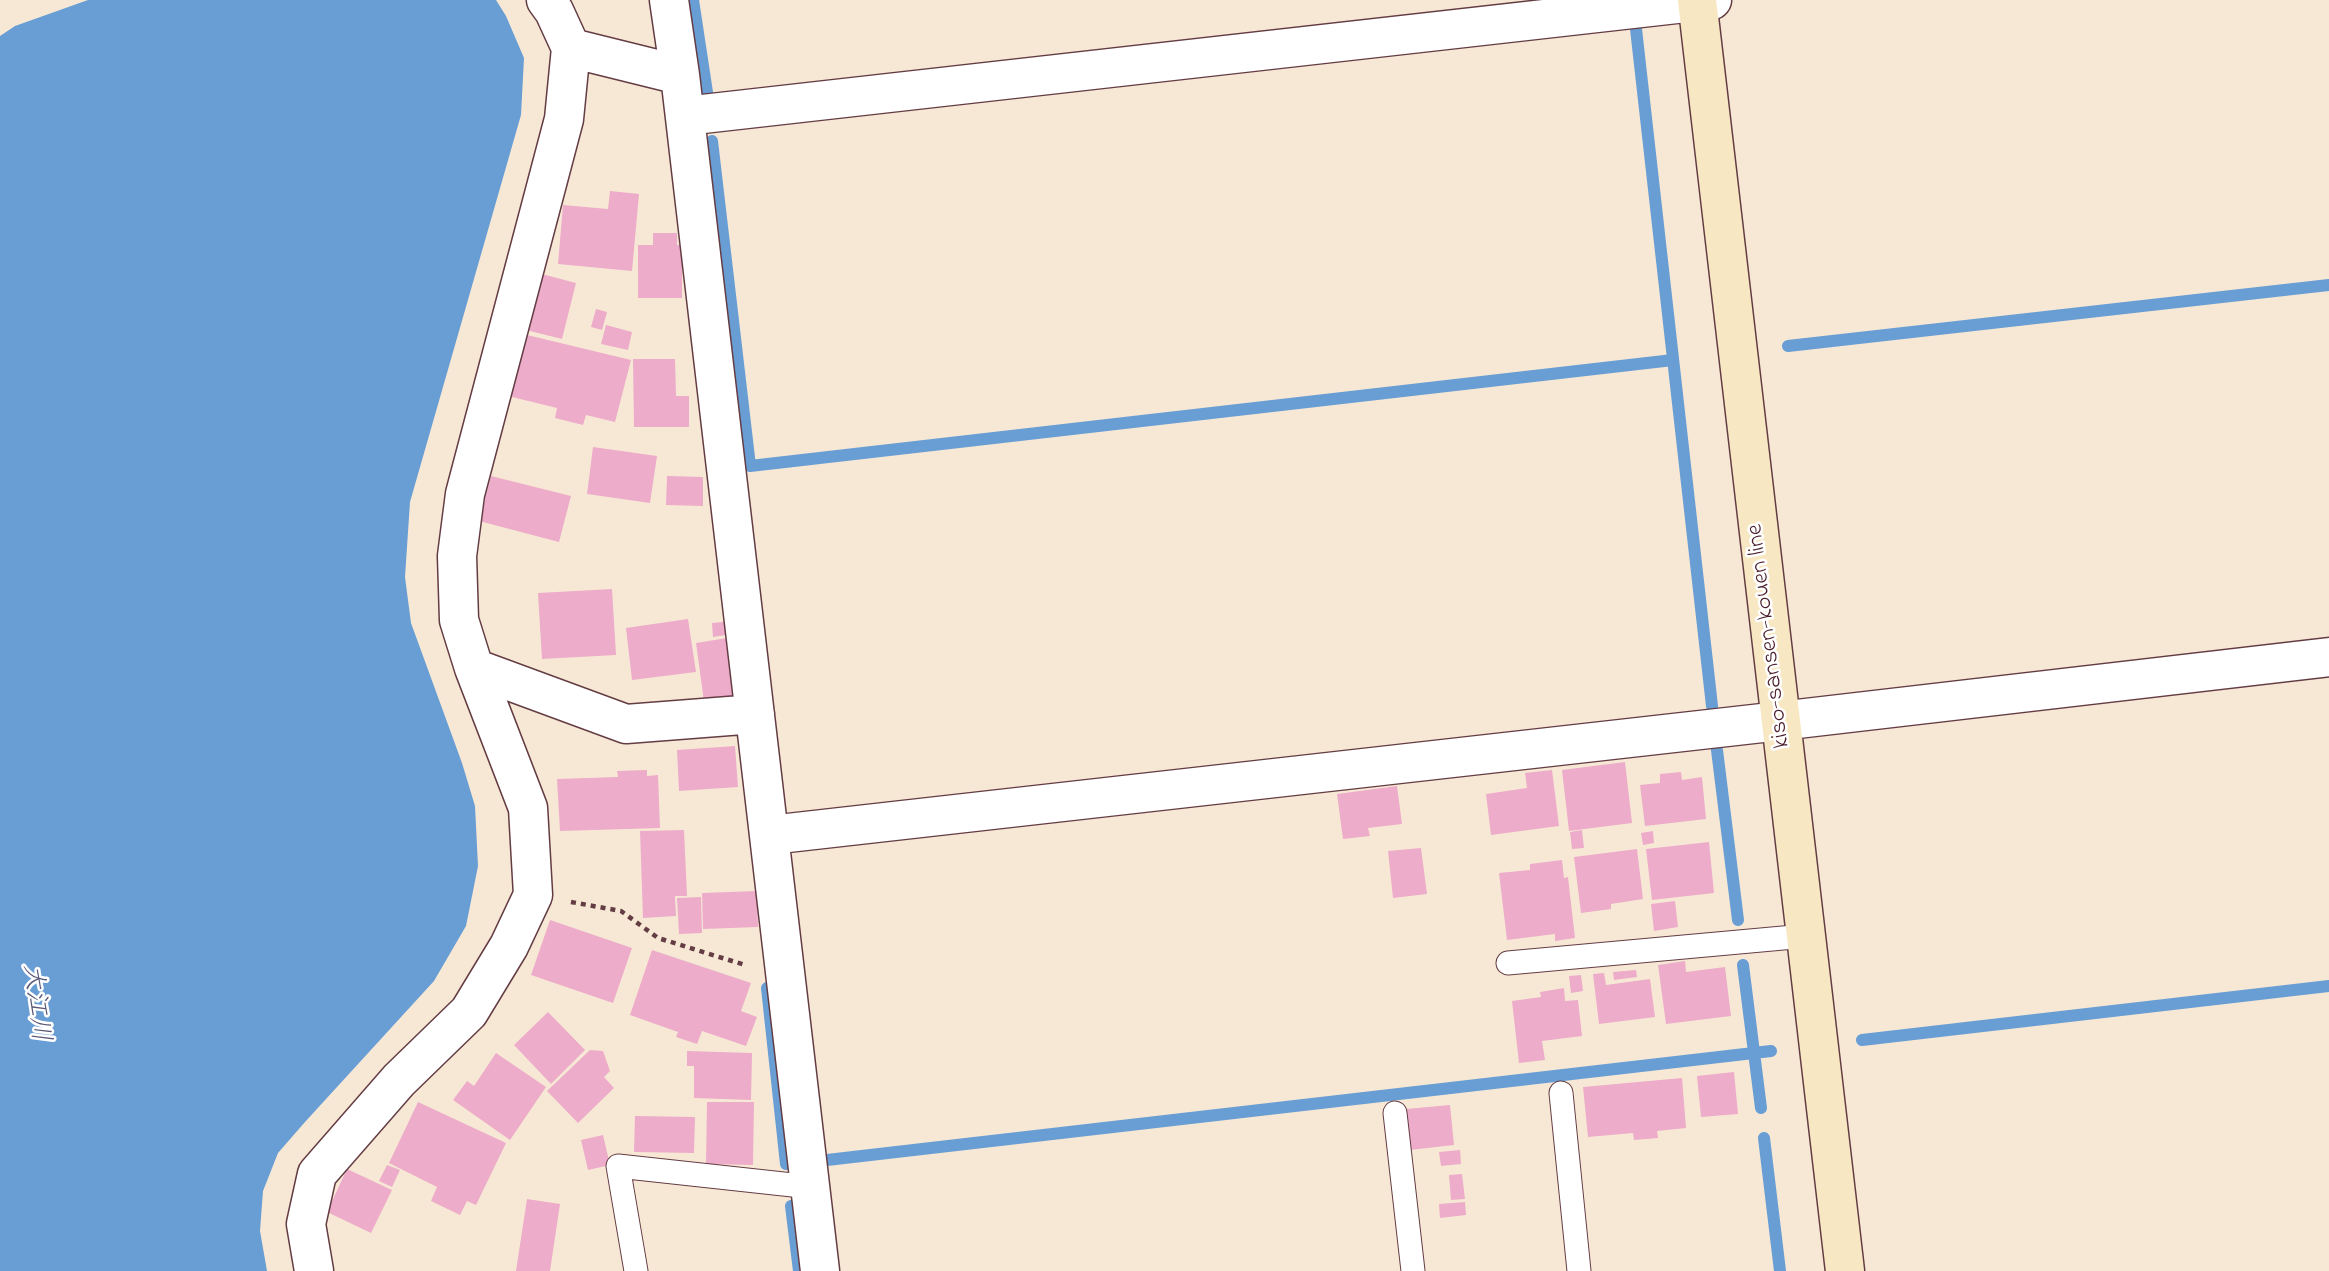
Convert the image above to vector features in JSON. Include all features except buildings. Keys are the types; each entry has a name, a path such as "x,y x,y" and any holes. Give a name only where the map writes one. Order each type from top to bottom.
{"main road":[{"name":"kiso-sansen-kouen line","path":"1702,1 1780,722 1844,1271"}],"street":[{"path":"314,1271 306,1224 317,1174 399,1080 469,1012 509,946 533,895 528,808 474,668 459,620 457,556 465,494 564,119 571,48 546,0"},
{"path":"669,0 681,75 820,1271"},
{"path":"685,116 1702,1"},
{"path":"571,48 681,75"},
{"path":"770,835 1780,722 2329,657"},
{"path":"474,668 626,724 755,714"}],"lane":[{"path":"1508,963 1805,936"},
{"path":"1561,1093 1579,1271"},
{"path":"1395,1113 1413,1271"},
{"path":"636,1271 618,1166 811,1186"}],"path":[{"path":"533,895 621,911 658,938 786,979"}],"water":[{"name":"大江川","path":"88,0 496,0 524,58 521,115 410,502 405,577 411,623 475,806 478,866 466,926 434,981 278,1153 263,1191 260,1231 267,1271 0,1271 0,36 15,26"}],"waterway":[{"path":"693,0 708,99"},
{"path":"1636,29 1712,706"},
{"path":"712,141 750,466 1673,360"},
{"path":"1788,346 2329,285"},
{"path":"1717,750 1738,920"},
{"path":"1743,965 1761,1108"},
{"path":"1862,1040 2329,986"},
{"path":"767,988 786,1164"},
{"path":"827,1160 1771,1051"},
{"path":"1764,1138 1780,1271"},
{"path":"791,1206 799,1271"}]}
